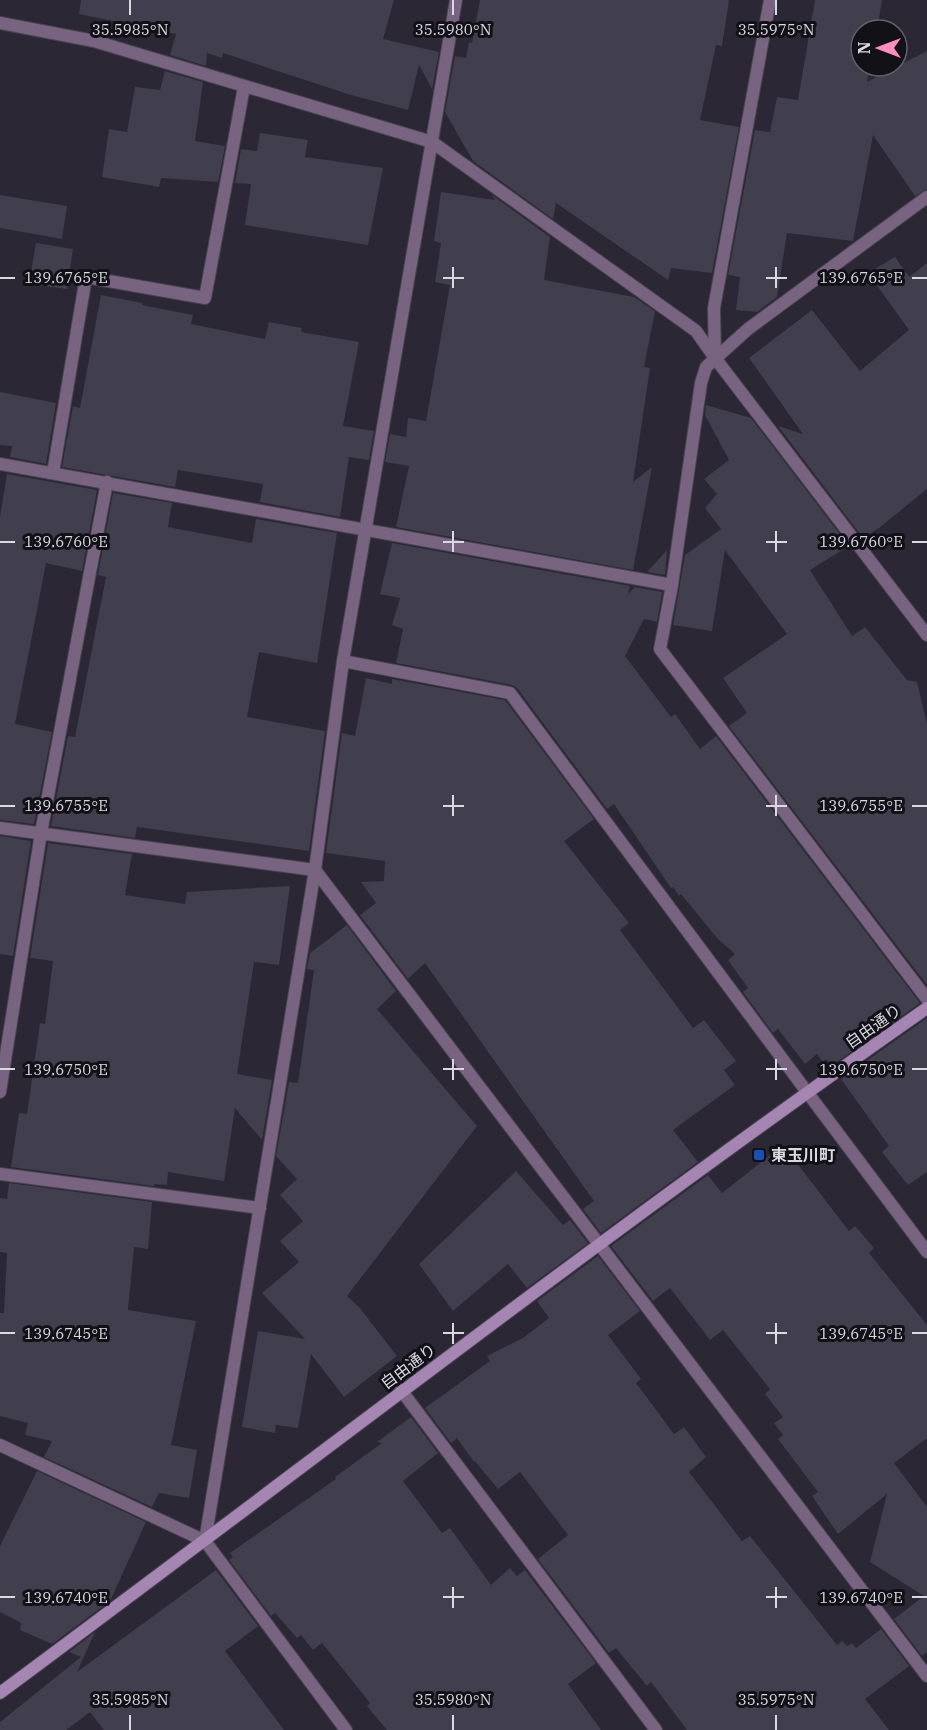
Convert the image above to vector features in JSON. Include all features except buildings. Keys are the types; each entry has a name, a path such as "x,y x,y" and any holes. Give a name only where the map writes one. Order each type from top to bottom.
{"street":[{"path":"206,1541 315,870 342,661 456,0"},
{"path":"715,358 714,308 770,0"},
{"path":"0,23 94,41 432,142 696,331 927,635"},
{"path":"53,473 86,277 206,298 244,87"},
{"path":"927,197 748,329 706,367 700,383 672,585 660,649 927,999"},
{"path":"0,464 672,585"},
{"path":"0,1092 41,833 107,482"},
{"path":"342,661 510,693 927,1252"},
{"path":"0,828 315,870 927,1677"},
{"name":"自由通り","path":"0,1693 206,1541 401,1390 807,1092 927,1008"},
{"path":"0,1174 260,1208"},
{"path":"401,1390 656,1730"},
{"path":"0,1445 206,1541 346,1730"}],"place":[{"name":"東玉川町","path":"759,1155"}]}
